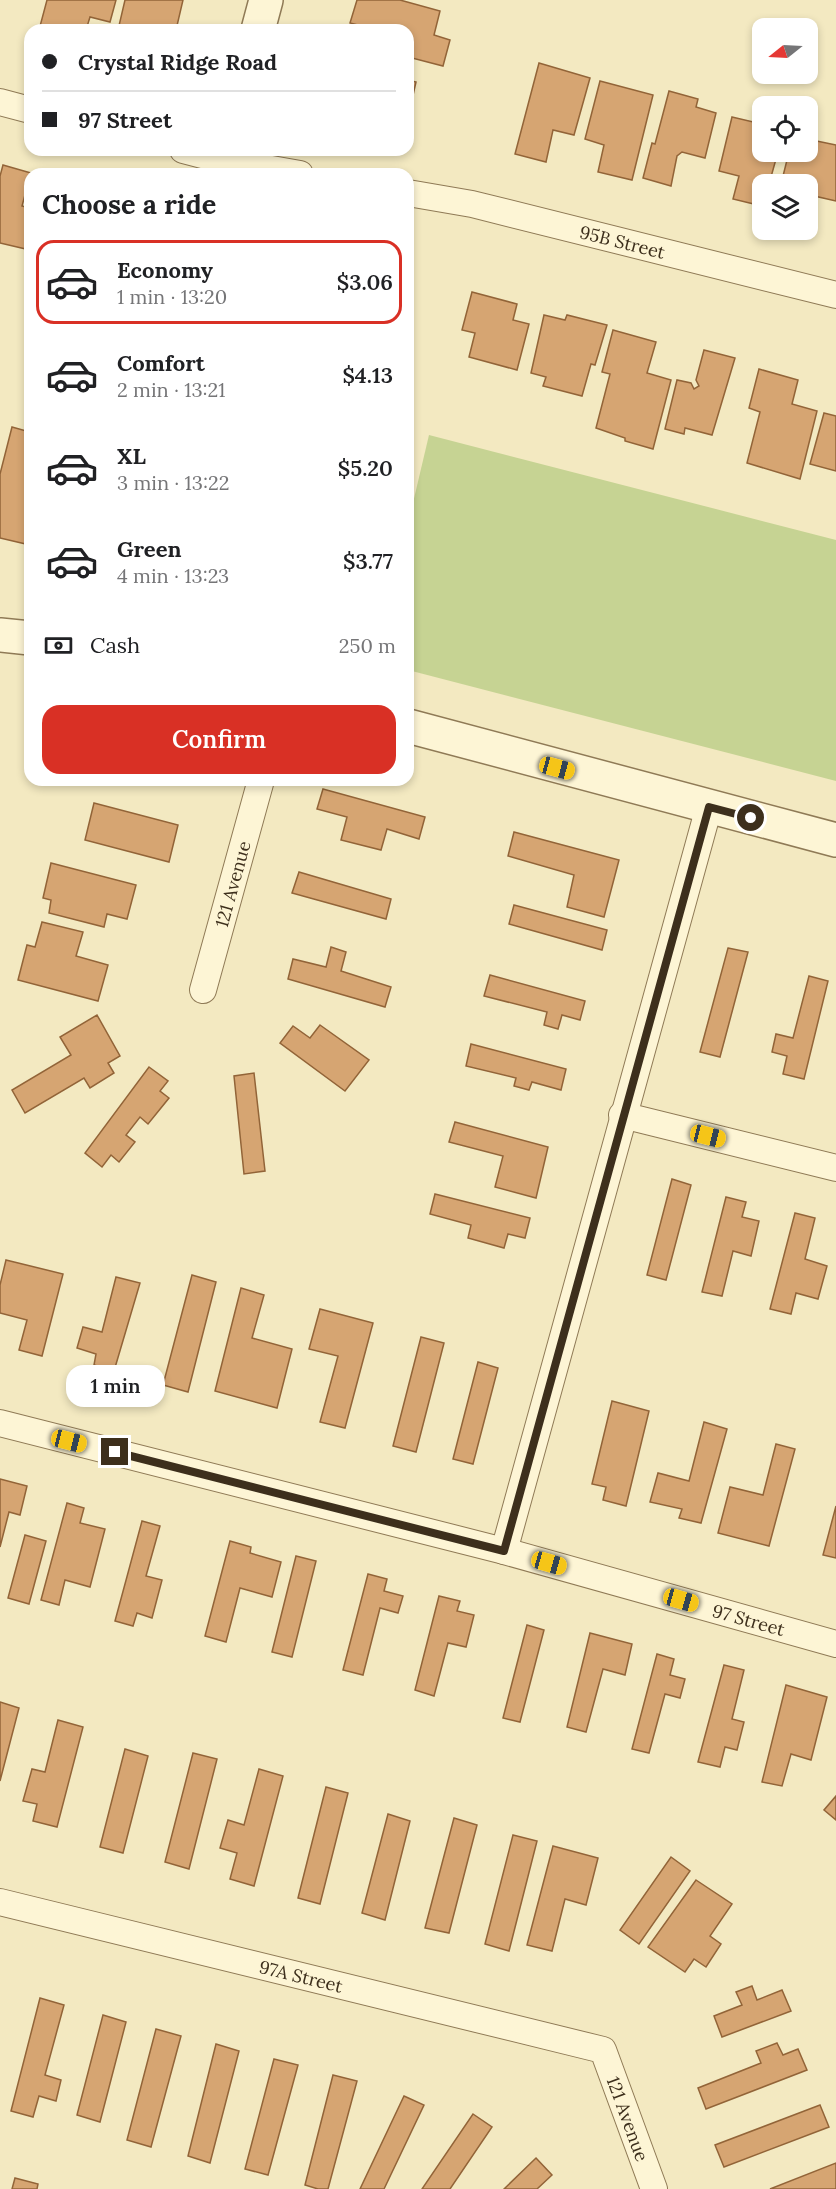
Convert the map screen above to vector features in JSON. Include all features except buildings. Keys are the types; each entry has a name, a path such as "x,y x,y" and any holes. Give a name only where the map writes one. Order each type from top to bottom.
{"street":[{"path":"260,24 266,0"},
{"path":"0,102 24,108"},
{"path":"204,156 262,168"},
{"name":"95B Street","path":"414,194 472,204 836,295"},
{"path":"0,634 24,637"},
{"path":"414,728 836,840"},
{"name":"121 Avenue","path":"203,990 259,786"},
{"path":"504,1551 622,1114 709,807"},
{"path":"622,1114 836,1168"},
{"name":"97 Street","path":"0,1423 504,1551 836,1644"},
{"name":"97A Street","path":"0,1902 603,2050"},
{"name":"121 Avenue","path":"603,2050 654,2189"}],"green space":[{"path":"429,435 836,540 836,781 414,672 414,499"}],"route":[{"path":"115,1452 504,1551 622,1114 709,807 751,818"}]}
